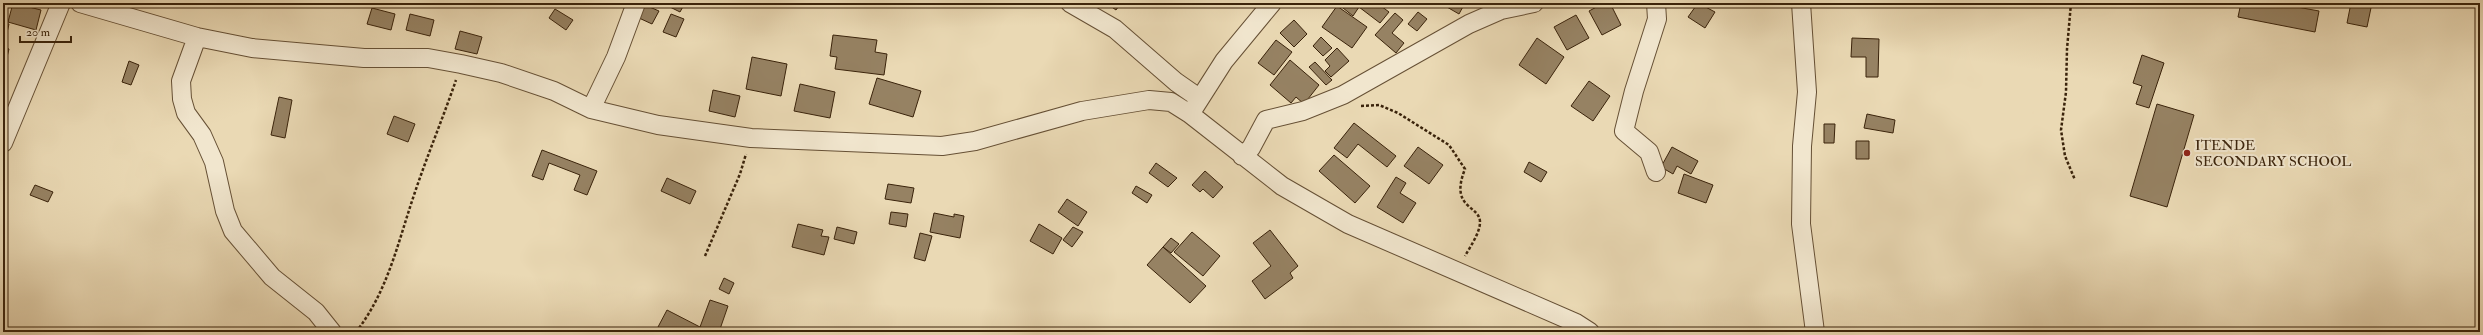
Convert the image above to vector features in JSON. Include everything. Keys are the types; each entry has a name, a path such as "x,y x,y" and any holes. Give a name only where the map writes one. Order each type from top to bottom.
{"street":[{"path":"3,143 61,3"},
{"path":"80,3 197,37 252,48 364,58 428,58 461,64 501,73 554,91 591,109 658,125 751,138 942,146 975,141 1082,111 1148,100 1171,102 1190,114 1282,186 1348,224 1576,323 1590,332"},
{"path":"591,109 616,57 636,3"},
{"path":"1070,3 1115,29 1176,82 1199,98"},
{"path":"1190,114 1224,61 1272,3"},
{"path":"1242,156 1251,148 1266,120 1303,111 1343,95 1469,24 1501,10 1534,3"},
{"path":"1656,3 1658,19 1634,91 1624,131 1649,152 1656,172"},
{"path":"1801,3 1807,92 1802,146 1801,224 1815,332"},
{"path":"197,37 181,81 182,99 186,113 202,136 214,162 225,211 233,231 272,277 316,312 332,332"}],"path":[{"path":"2071,3 2067,49 2066,92 2061,130 2065,156 2075,180"},
{"path":"356,332 368,318 386,280 418,182 461,64"},
{"path":"1343,95 1352,103 1359,106 1379,106 1398,113 1449,144 1456,154 1465,168 1461,178 1460,193 1464,204 1478,215 1480,223 1458,272"},
{"path":"705,256 740,174 751,138"}],"building":[{"path":"13,3 41,10 36,30 8,22"},
{"path":"662,3 685,3 680,12"},
{"path":"1106,3 1121,3 1116,10"},
{"path":"1347,3 1377,3 1389,12 1380,23 1359,7 1353,16 1343,8"},
{"path":"1440,3 1465,3 1459,14"},
{"path":"1604,3 1610,3 1621,25 1602,35 1589,11"},
{"path":"1698,3 1715,12 1705,28 1688,17"},
{"path":"2241,3 2275,3 2319,11 2315,32 2238,17"},
{"path":"2351,3 2372,3 2367,27 2347,23"},
{"path":"645,5 659,11 652,24 639,18"},
{"path":"1337,6 1367,27 1352,48 1322,27"},
{"path":"372,8 395,14 391,30 367,24"},
{"path":"555,9 573,20 566,30 549,18"},
{"path":"1418,12 1427,19 1417,31 1408,24"},
{"path":"1395,13 1403,20 1392,33 1404,43 1396,53 1375,35"},
{"path":"410,14 434,20 430,36 406,30"},
{"path":"671,14 684,19 676,37 663,32"},
{"path":"1576,15 1589,38 1567,50 1554,27"},
{"path":"1294,20 1307,34 1294,47 1280,33"},
{"path":"3,23 9,24 6,37 3,36"},
{"path":"460,31 482,37 477,54 455,49"},
{"path":"833,35 877,40 875,52 887,54 884,75 835,69 837,57 830,56"},
{"path":"1321,37 1332,48 1323,56 1313,46"},
{"path":"1537,38 1564,57 1546,84 1519,65"},
{"path":"1852,38 1879,39 1878,77 1866,77 1866,57 1851,57"},
{"path":"1276,40 1292,52 1274,75 1258,63"},
{"path":"3,47 9,49 5,65 3,65"},
{"path":"1337,48 1349,61 1331,77 1325,71 1330,66 1325,60"},
{"path":"2142,55 2164,63 2149,108 2136,104 2142,86 2133,83"},
{"path":"752,57 787,64 781,96 746,89"},
{"path":"1290,60 1319,85 1304,104 1296,97 1291,103 1270,85"},
{"path":"129,61 139,65 131,85 122,82"},
{"path":"1315,62 1332,80 1326,85 1309,67"},
{"path":"877,78 921,91 913,117 869,104"},
{"path":"1589,81 1610,96 1593,121 1571,106"},
{"path":"800,84 835,92 830,118 794,111"},
{"path":"713,90 740,96 735,117 709,111"},
{"path":"279,97 292,100 285,138 271,135"},
{"path":"2157,104 2194,115 2167,207 2130,196"},
{"path":"1867,114 1895,120 1893,133 1864,128"},
{"path":"394,116 415,124 408,142 387,134"},
{"path":"1354,123 1396,156 1387,167 1358,144 1347,158 1334,148"},
{"path":"1824,124 1835,124 1834,143 1824,143"},
{"path":"1856,141 1869,141 1869,159 1856,159"},
{"path":"1418,147 1443,165 1429,184 1404,166"},
{"path":"1672,147 1698,161 1691,174 1677,166 1673,174 1661,167"},
{"path":"542,150 597,171 587,195 574,190 580,175 549,163 543,180 532,176"},
{"path":"1334,155 1370,186 1355,203 1319,171"},
{"path":"1529,162 1547,172 1541,182 1524,172"},
{"path":"1156,163 1177,178 1168,187 1149,173"},
{"path":"1205,171 1223,187 1213,198 1203,189 1200,192 1192,185"},
{"path":"1684,174 1713,185 1706,203 1678,193"},
{"path":"1396,177 1406,183 1400,193 1416,203 1403,223 1377,207"},
{"path":"667,178 696,191 690,204 661,191"},
{"path":"888,184 914,188 911,203 885,199"},
{"path":"35,185 53,192 48,202 30,195"},
{"path":"1136,186 1152,195 1147,203 1132,193"},
{"path":"1067,199 1087,212 1078,226 1058,212"},
{"path":"891,212 908,214 906,227 889,224"},
{"path":"934,213 954,217 954,214 964,216 960,238 930,232"},
{"path":"798,224 823,230 821,236 829,237 824,255 792,247"},
{"path":"1039,224 1062,238 1053,254 1030,241"},
{"path":"837,227 857,232 854,244 834,239"},
{"path":"1073,227 1083,232 1072,247 1063,240"},
{"path":"1270,230 1298,266 1290,273 1293,278 1265,299 1252,281 1271,266 1253,243"},
{"path":"1192,232 1220,256 1203,276 1174,252"},
{"path":"920,233 932,236 925,261 914,258"},
{"path":"1171,238 1179,244 1171,253 1163,247"},
{"path":"1163,247 1206,286 1190,303 1147,265"},
{"path":"724,278 734,283 729,294 719,289"},
{"path":"710,300 728,306 719,332 700,327"},
{"path":"667,310 700,327 698,332 668,332 658,327"}],"place":[{"name":"ITENDE SECONDARY SCHOOL","path":"2187,153"}]}
